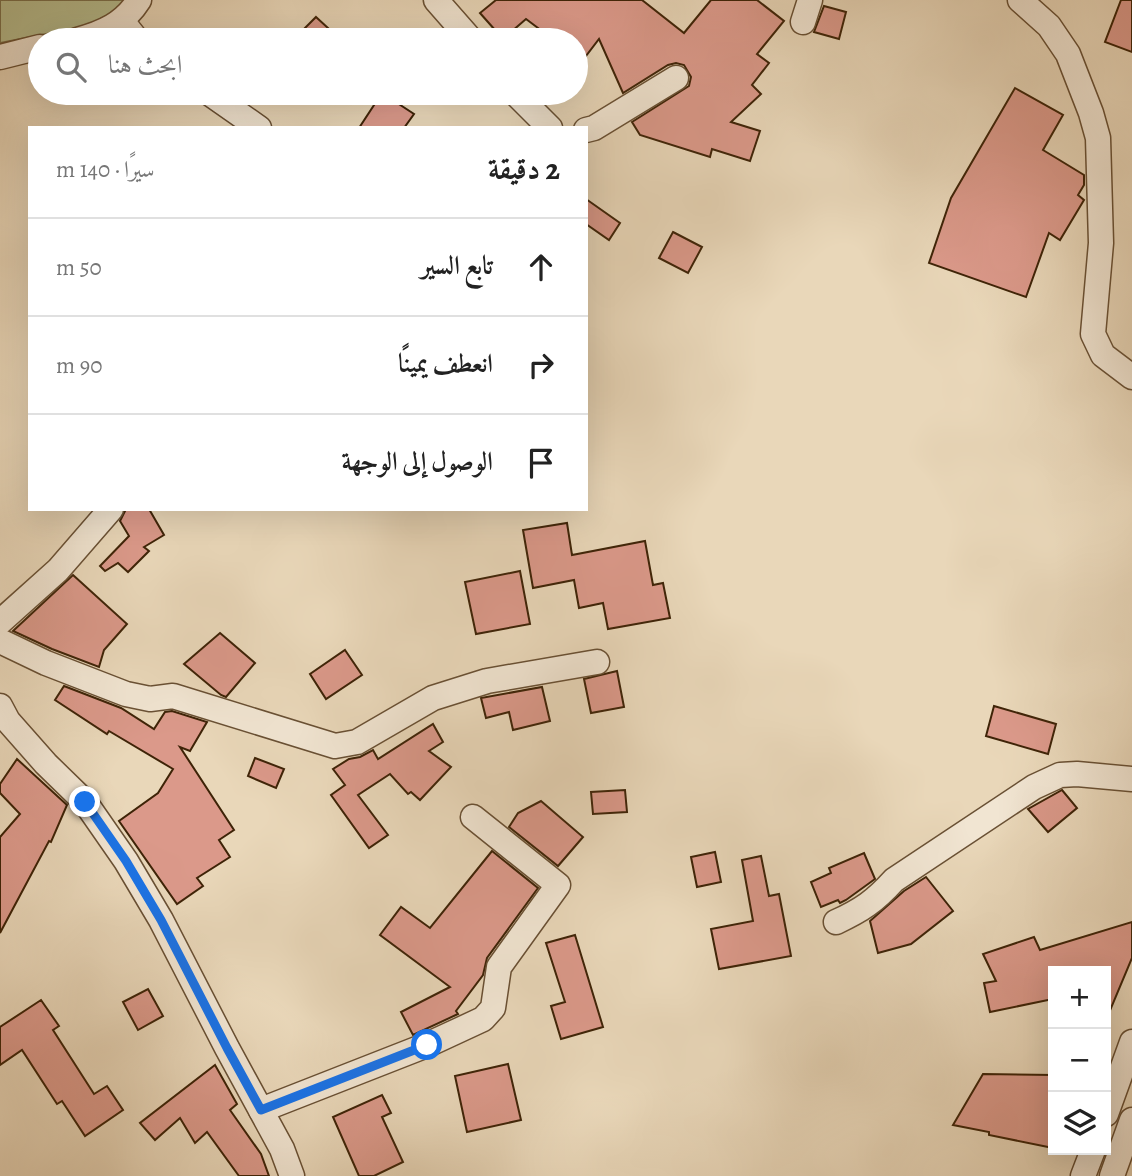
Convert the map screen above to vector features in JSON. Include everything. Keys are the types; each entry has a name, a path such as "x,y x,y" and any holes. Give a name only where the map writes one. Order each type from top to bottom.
{"street":[{"path":"111,28 130,14 138,0"},
{"path":"436,0 460,28"},
{"path":"1020,0 1049,26 1068,54 1091,113 1098,138 1101,243 1093,334 1103,355 1132,377"},
{"path":"121,21 127,28"},
{"path":"0,57 28,50"},
{"path":"588,129 676,78"},
{"path":"226,105 256,126"},
{"path":"527,105 548,126"},
{"path":"0,622 58,570 109,511"},
{"path":"0,641 125,694 150,699 173,696 335,746 357,741 433,698 486,681 597,662"},
{"path":"0,706 8,721 46,764 85,802 126,861 161,920 282,1149 292,1176"},
{"path":"836,922 864,909 894,880 1034,788 1060,775 1132,779"},
{"path":"261,1110 427,1045 482,1019 493,1008 499,967 558,885 473,817"},
{"path":"1111,1100 1132,1042"},
{"path":"1112,1176 1132,1120"},
{"path":"1083,1176 1091,1155"}],"green space":[{"path":"0,0 128,0 110,14 87,26 28,28 28,38 0,43"}],"building":[{"path":"496,0 642,0 684,33 711,0 757,0 784,21 757,54 769,63 752,85 761,94 731,122 760,131 750,161 712,149 710,157 640,135 632,122 689,86 691,77 684,65 668,65 623,93 599,39 588,53 588,28 538,28 526,19 516,28 493,28 480,13"},
{"path":"1121,0 1132,0 1132,52 1105,42"},
{"path":"824,6 846,12 839,39 814,32"},
{"path":"316,17 328,28 305,28"},
{"path":"1015,88 1063,115 1043,150 1084,175 1084,185 1078,195 1084,200 1060,240 1049,233 1026,297 929,263 951,198"},
{"path":"374,105 400,105 414,114 405,126 360,126"},
{"path":"588,200 620,223 609,240 588,225"},
{"path":"673,232 702,247 688,273 659,258"},
{"path":"125,511 150,511 164,535 144,547 149,551 128,572 118,563 105,571 100,566 129,536 120,521"},
{"path":"567,523 572,555 645,541 653,585 663,583 670,618 608,629 603,603 579,608 574,580 533,588 523,530"},
{"path":"520,571 530,624 476,634 465,582"},
{"path":"73,575 127,624 104,650 99,667 13,631"},
{"path":"220,633 255,663 226,697 184,664"},
{"path":"345,650 362,675 326,699 310,674"},
{"path":"617,671 624,707 591,713 584,679"},
{"path":"64,686 121,708 154,729 165,712 172,711 207,722 190,751 180,747 234,830 219,840 230,857 197,878 203,886 177,904 119,821 158,793 173,769 109,731 107,734 55,700"},
{"path":"542,687 550,721 513,730 509,712 486,718 481,698"},
{"path":"994,706 1056,724 1048,754 986,736"},
{"path":"433,724 443,742 429,751 451,767 420,800 411,792 408,794 390,774 358,795 388,835 369,848 331,795 345,785 333,769 349,759 373,750 378,759"},
{"path":"255,758 284,769 276,788 248,776"},
{"path":"17,759 67,805 51,842 49,841 0,933 0,837 20,814 0,793 0,784"},
{"path":"625,790 627,812 593,814 591,792"},
{"path":"1062,790 1077,808 1048,832 1028,809"},
{"path":"541,801 583,837 558,866 509,827 518,813"},
{"path":"492,851 538,888 487,958 483,975 456,1011 458,1014 413,1035 401,1012 450,987 380,935 401,907 430,928"},
{"path":"715,852 721,882 697,887 691,857"},
{"path":"864,853 875,879 846,900 840,903 838,900 821,907 811,882 831,873 829,868"},
{"path":"761,856 769,896 779,894 791,956 719,969 711,929 753,921 742,860"},
{"path":"926,877 953,911 911,944 878,953 870,921 904,891"},
{"path":"1132,922 1132,958 1111,1008 1111,966 1048,966 1048,1000 990,1012 984,983 996,981 983,954 1034,937 1040,950"},
{"path":"575,935 603,1027 561,1039 551,1006 565,1002 546,943"},
{"path":"148,989 163,1016 138,1030 123,1002"},
{"path":"41,1000 59,1026 53,1030 94,1094 107,1086 123,1110 85,1136 62,1101 57,1104 22,1050 0,1065 0,1027"},
{"path":"508,1064 521,1120 467,1132 455,1076"},
{"path":"215,1065 237,1104 230,1110 261,1154 269,1176 239,1176 207,1132 195,1143 180,1118 155,1140 140,1123"},
{"path":"983,1074 1048,1075 1048,1147 953,1125"},
{"path":"382,1095 391,1113 382,1117 403,1162 374,1176 359,1176 333,1117"}],"route":[{"path":"85,802 126,861 161,920 261,1110 427,1045"}]}
